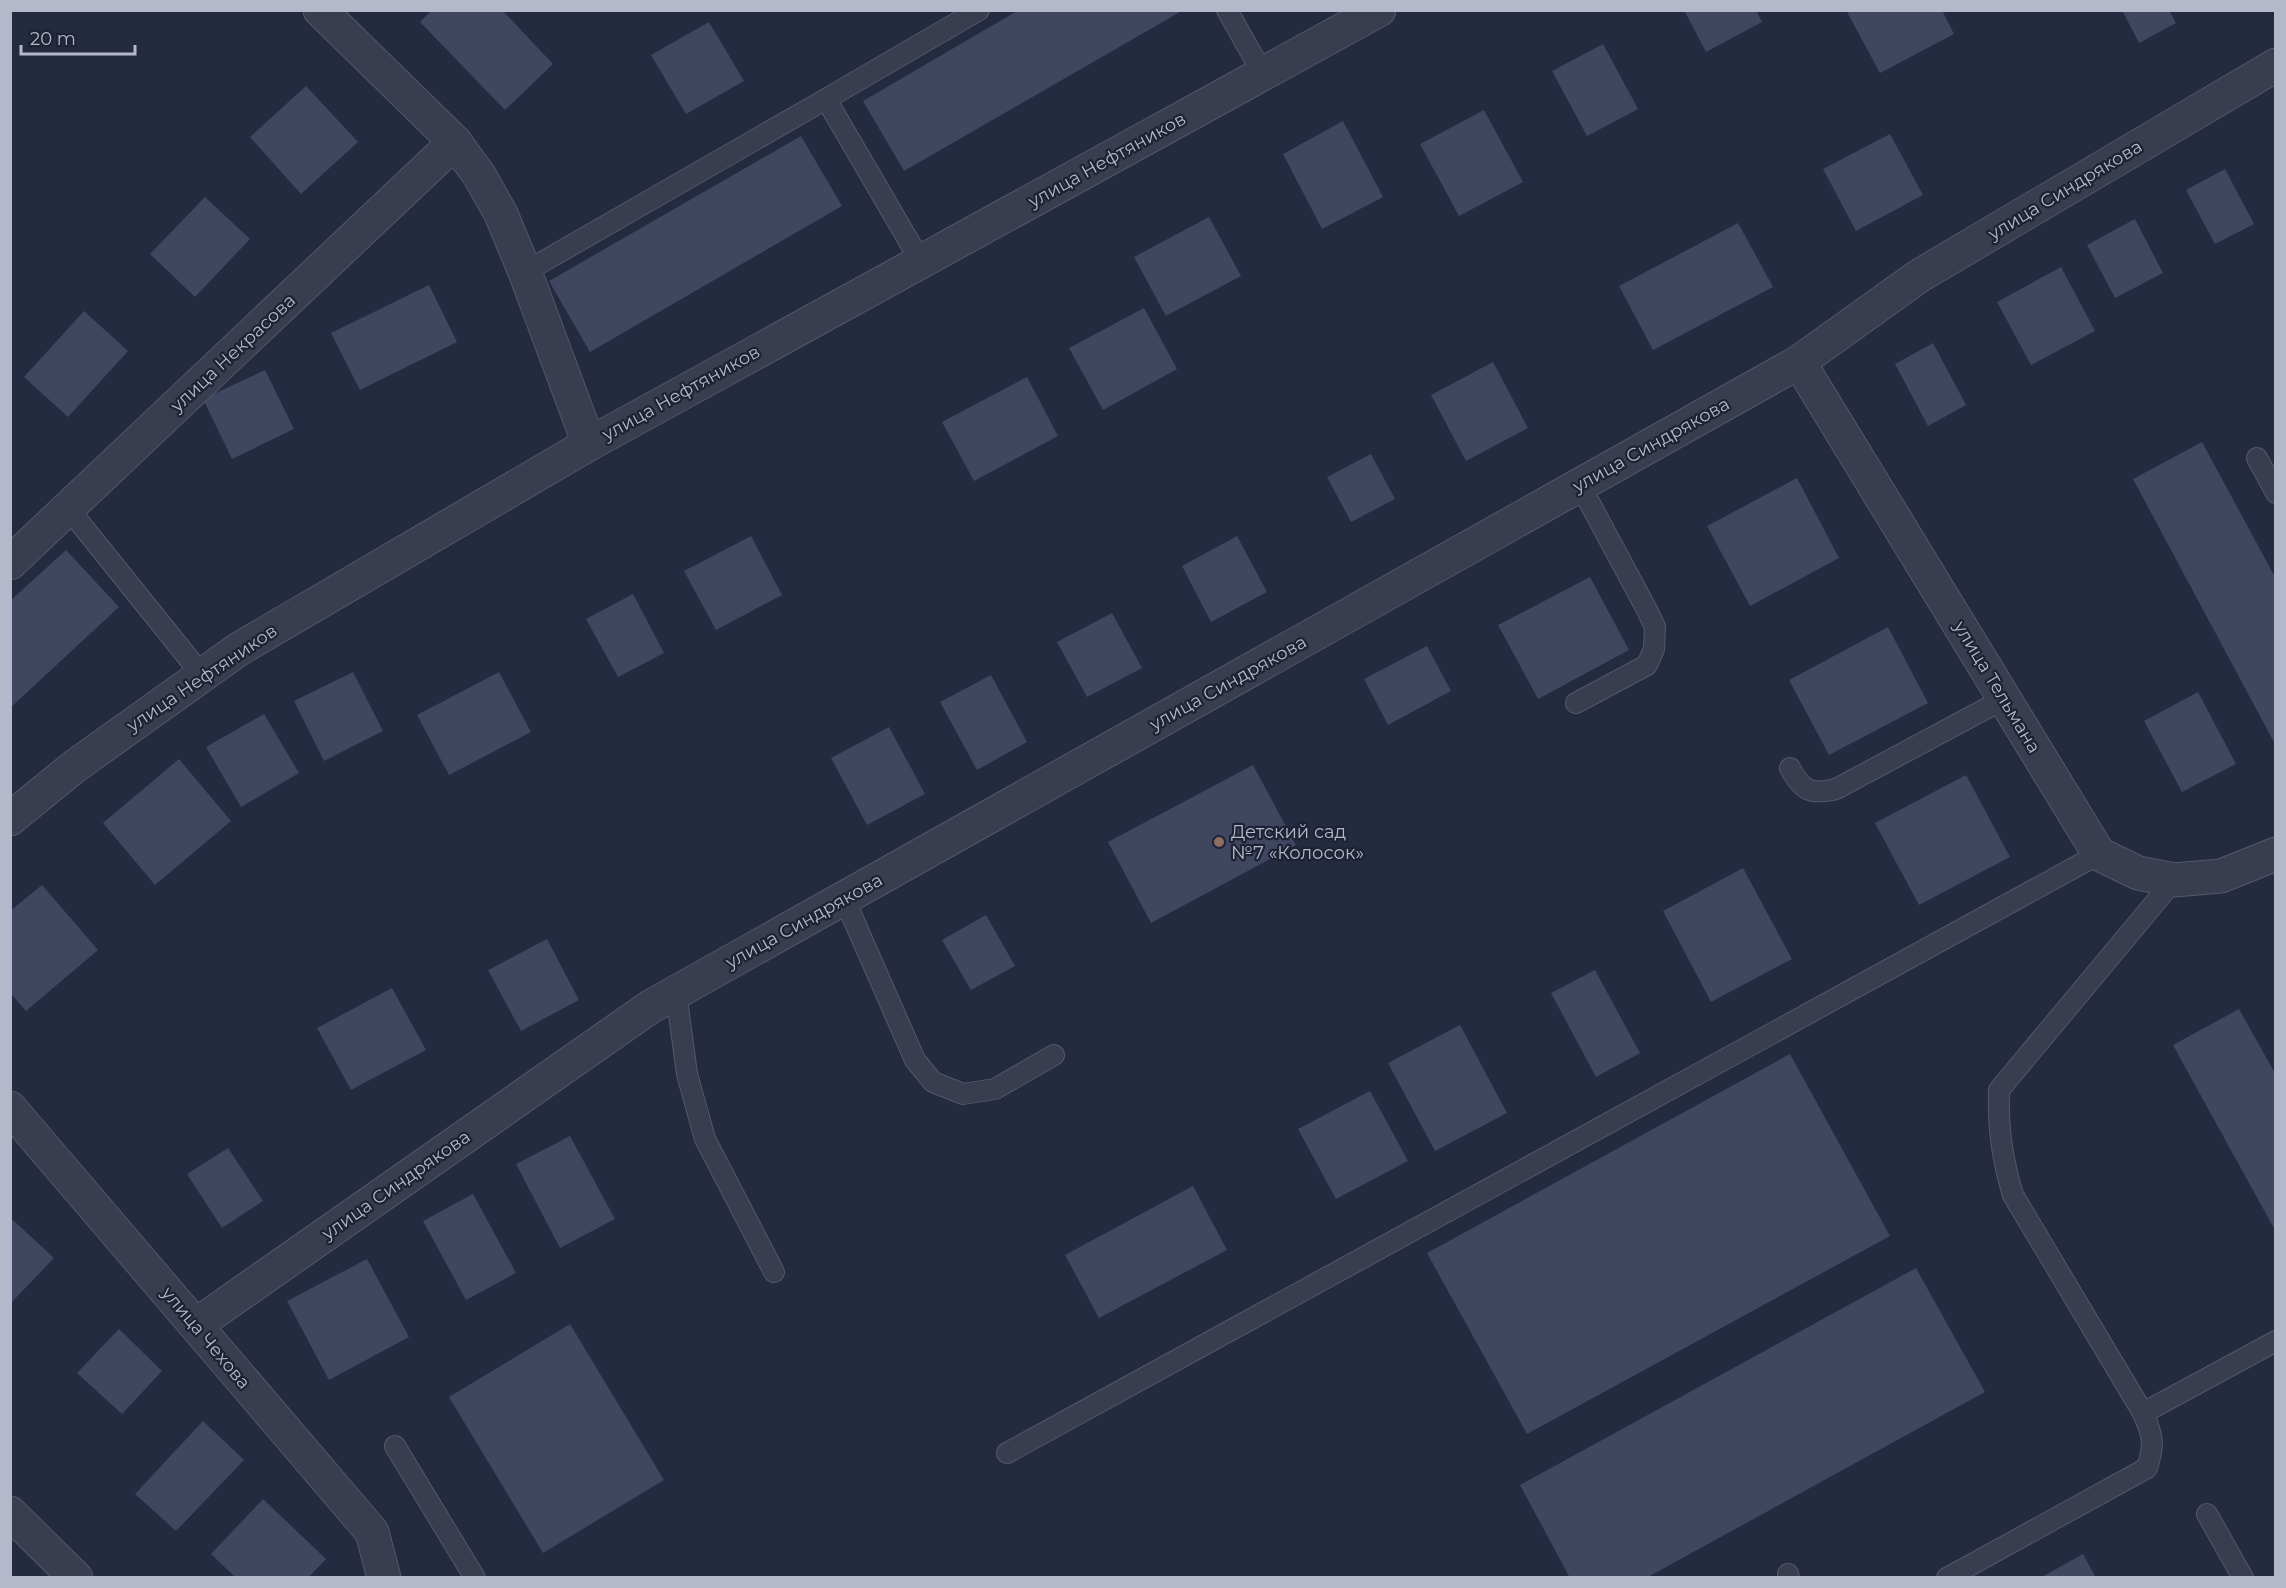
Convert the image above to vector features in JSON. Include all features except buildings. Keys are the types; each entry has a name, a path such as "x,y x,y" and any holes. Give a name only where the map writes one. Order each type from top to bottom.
{"street":[{"path":"320,10 455,142 479,175 501,214 525,272 589,444"},
{"name":"улица Нефтяников","path":"10,819 75,766 239,649 589,444 1379,10"},
{"name":"улица Синдрякова","path":"196,1325 650,1007 1799,362 1919,276 2276,65"},
{"name":"улица Некрасова","path":"10,563 455,142"},
{"name":"улица Тельмана","path":"1799,362 2099,854"},
{"path":"2099,854 2138,873 2174,880 2221,876 2276,854"},
{"name":"улица Чехова","path":"10,1108 372,1532 384,1578"},
{"path":"10,1513 76,1578"}],"lane":[{"path":"525,272 979,10"},
{"path":"1227,10 1263,74"},
{"path":"826,99 921,262"},
{"path":"2257,458 2276,493"},
{"path":"1576,703 1647,665 1654,649 1654,627 1647,610 1580,485"},
{"path":"68,508 202,675"},
{"path":"1790,768 1799,784 1808,790 1821,792 1836,789 2004,699"},
{"path":"1007,1453 2099,854"},
{"path":"1947,1578 2147,1468 2152,1452 2153,1437 2144,1413 2013,1195 2003,1162 1999,1135 1999,1090 2174,880"},
{"path":"844,898 915,1060 933,1082 963,1094 995,1089 1054,1055"},
{"path":"676,992 687,1074 705,1139 774,1272"},
{"path":"2144,1413 2276,1341"},
{"path":"395,1446 475,1578"},
{"path":"2207,1514 2243,1578"}],"place":[{"name":"Детский сад №7 «Колосок»","path":"1219,842"}]}
